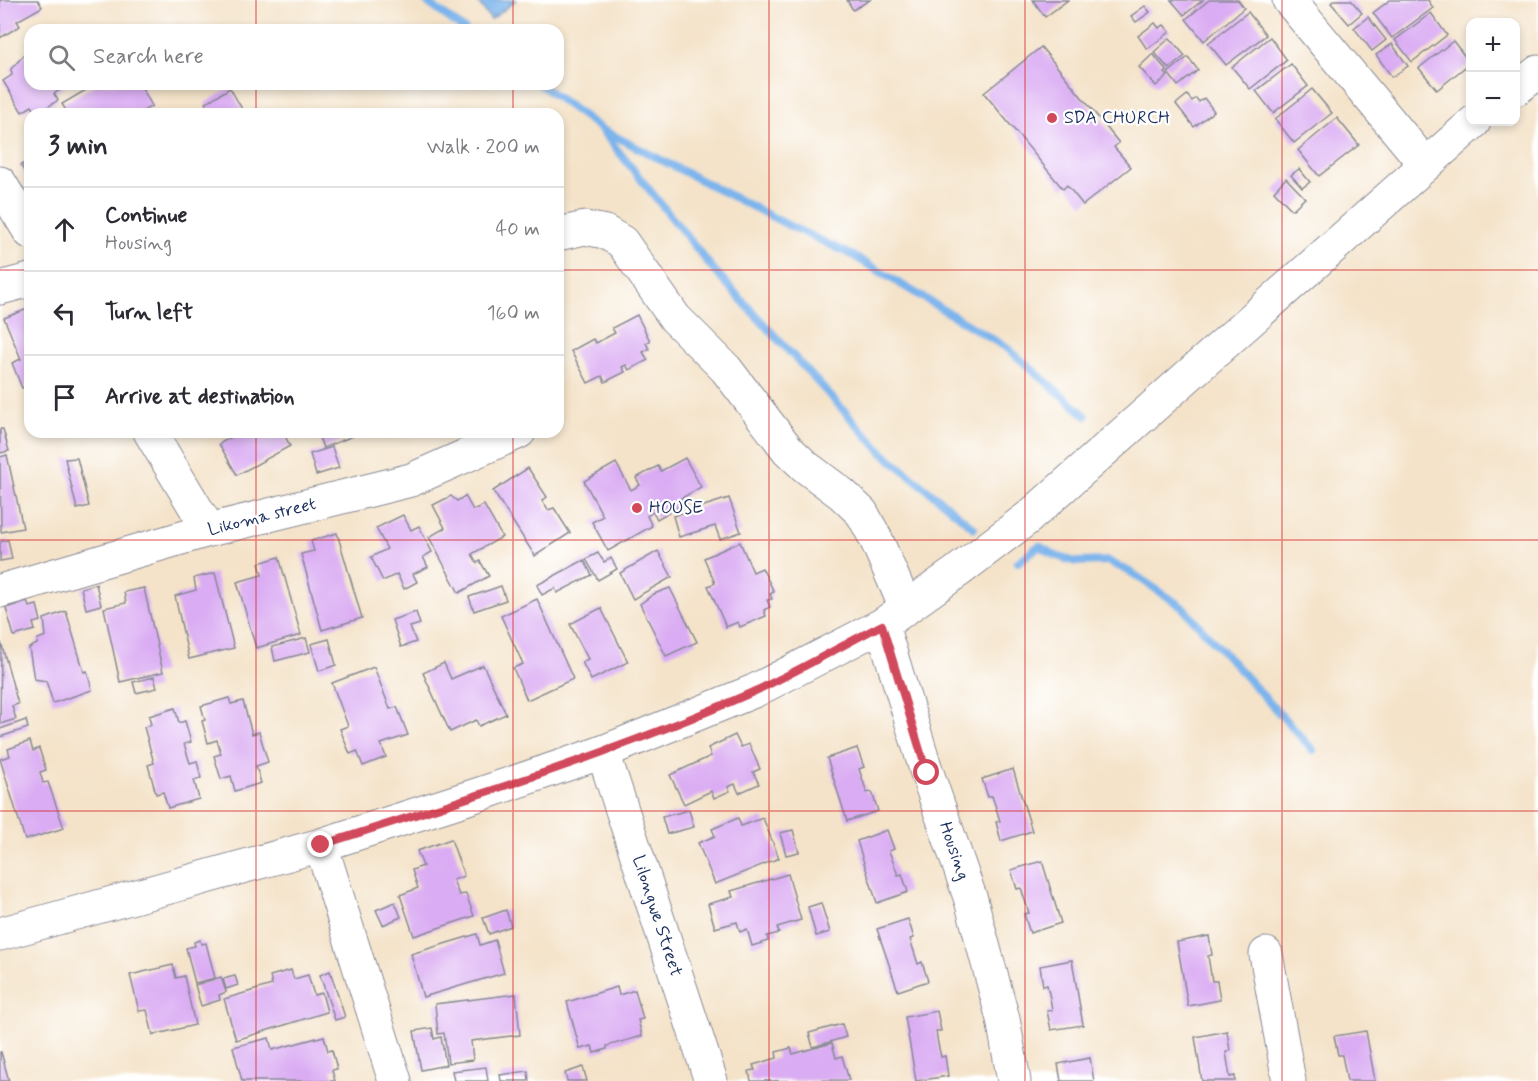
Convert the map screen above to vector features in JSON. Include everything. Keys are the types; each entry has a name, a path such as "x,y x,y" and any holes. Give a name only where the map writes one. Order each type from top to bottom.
{"street":[{"path":"1289,0 1425,164"},
{"path":"1520,85 1538,72"},
{"path":"0,934 321,845 483,794 603,752 754,691 894,616 958,572 1029,518 1469,126"},
{"path":"0,183 24,222"},
{"name":"Housing","path":"564,233 585,228 605,232 622,242 675,318 726,369 788,450 862,513 876,538 927,773 971,900 1003,1019 1014,1081"},
{"path":"0,288 24,282"},
{"path":"154,438 209,530"},
{"name":"Likoma street","path":"0,591 209,530 411,480 506,438"},
{"name":"Lilongwe Street","path":"603,752 711,1081"},
{"path":"321,845 395,1081"},
{"path":"1266,954 1289,1081"}],"water":[{"path":"476,0 516,0 491,20"}],"building":[{"path":"0,0 38,0 42,7 17,21 20,26 0,38"},
{"path":"847,0 870,0 853,10"},
{"path":"1033,0 1068,0 1045,17"},
{"path":"1171,0 1203,0 1184,15"},
{"path":"1209,0 1238,0 1244,8 1204,41 1186,19"},
{"path":"1334,0 1351,0 1362,13 1349,24 1331,3"},
{"path":"1390,0 1428,0 1433,8 1392,38 1373,13"},
{"path":"1145,6 1150,12 1136,22 1131,16"},
{"path":"1248,12 1266,35 1226,65 1208,43"},
{"path":"1431,13 1447,35 1412,62 1395,40"},
{"path":"1368,17 1386,40 1372,51 1354,28"},
{"path":"1155,23 1159,28 1164,25 1170,32 1147,49 1138,36"},
{"path":"1270,37 1287,60 1250,89 1232,67"},
{"path":"1170,38 1185,56 1169,69 1154,52"},
{"path":"1453,41 1466,58 1466,66 1437,90 1419,68"},
{"path":"1392,44 1408,66 1392,77 1376,55"},
{"name":"SDA CHURCH","path":"1041,47 1119,143 1114,147 1131,167 1083,205 1067,185 1063,189 984,93"},
{"path":"1153,54 1167,71 1165,73 1168,76 1156,86 1139,67"},
{"path":"24,55 24,90 60,90 54,94 58,100 46,108 33,108 32,106 24,108 22,112 3,81 12,75 11,69"},
{"path":"1188,57 1198,70 1178,86 1168,73"},
{"path":"1291,64 1308,86 1273,113 1256,91"},
{"path":"1312,89 1332,113 1294,143 1275,119"},
{"path":"86,90 143,90 152,106 148,108 64,108 62,104"},
{"path":"227,90 231,90 241,108 208,108 205,103"},
{"path":"1187,95 1192,101 1196,98 1199,102 1204,98 1214,111 1194,127 1176,104"},
{"path":"1337,118 1359,145 1319,176 1298,150"},
{"path":"1299,169 1310,182 1302,188 1291,175"},
{"path":"1286,178 1305,198 1292,210 1274,191"},
{"path":"24,310 24,387 22,388 12,363 21,359 4,318"},
{"path":"637,315 650,341 646,343 649,349 643,352 648,360 629,370 626,365 622,367 625,372 605,382 602,376 588,383 571,351 593,339 596,343 615,333 612,328"},
{"path":"0,429 3,429 9,451 0,453"},
{"path":"230,438 286,438 290,446 237,475 219,444"},
{"path":"319,438 348,438 323,448"},
{"path":"332,447 339,468 316,475 310,454"},
{"path":"7,455 23,528 1,532 0,457"},
{"path":"77,458 89,506 77,509 65,459"},
{"name":"HOUSE","path":"685,458 701,487 680,499 683,504 657,519 653,512 647,516 652,526 608,551 592,522 603,516 584,481 616,463 631,490 640,485 636,478 658,466 661,471"},
{"path":"528,468 547,497 542,501 548,510 554,508 570,533 535,556 493,491"},
{"path":"451,496 457,501 465,496 473,510 484,505 502,537 472,554 477,563 480,561 489,576 459,593 429,537 445,528 433,505"},
{"path":"729,498 741,532 720,539 715,526 679,537 673,516"},
{"path":"403,515 411,530 419,526 432,552 423,557 428,567 413,574 417,582 404,589 397,574 383,581 371,557 387,549 376,528"},
{"path":"337,533 362,618 322,630 301,554 314,551 311,541"},
{"path":"8,540 12,559 0,561 0,542"},
{"path":"740,542 753,572 762,568 774,592 770,594 772,599 767,600 770,607 764,610 766,616 740,627 738,622 726,627 708,586 715,583 704,558"},
{"path":"658,551 672,577 633,599 620,573"},
{"path":"598,553 604,562 611,558 617,569 598,580 586,559"},
{"path":"279,557 301,635 256,648 237,582 262,575 259,563"},
{"path":"584,560 592,575 557,593 555,588 542,595 537,585"},
{"path":"215,573 234,648 189,659 175,596 196,590 194,578"},
{"path":"96,584 101,605 86,609 81,588"},
{"path":"501,586 506,600 474,611 469,597"},
{"path":"144,588 163,672 120,682 104,608 126,603 124,592"},
{"path":"670,588 697,642 666,656 640,604 654,594"},
{"path":"537,599 573,679 527,700 513,668 523,664 501,616"},
{"path":"27,601 29,607 37,605 41,621 33,623 35,630 14,636 6,608"},
{"path":"601,608 628,662 591,680 582,662 588,659 570,624"},
{"path":"66,611 84,672 87,671 92,690 53,703 46,681 34,679 29,648 37,644 38,639 46,636 44,619"},
{"path":"416,612 420,624 410,627 416,642 401,647 392,620"},
{"path":"306,638 310,652 275,661 272,647"},
{"path":"329,639 336,665 319,671 311,644"},
{"path":"1,642 18,704 12,706 16,719 0,724"},
{"path":"444,663 451,679 483,665 506,714 479,726 476,720 450,732 423,673"},
{"path":"374,667 390,709 397,707 408,735 381,744 386,757 363,766 357,751 350,754 340,729 348,726 332,683"},
{"path":"154,677 157,688 136,693 133,682"},
{"path":"229,698 231,704 243,701 252,734 259,732 268,762 256,766 261,783 235,791 231,776 221,779 214,756 221,754 217,740 208,743 202,721 205,720 201,706"},
{"path":"175,708 179,723 185,721 191,742 184,744 190,763 197,761 201,778 194,780 199,799 168,808 163,792 156,794 148,765 154,763 144,727 151,725 149,716"},
{"path":"26,720 28,728 0,737 0,729"},
{"path":"735,735 741,747 749,744 760,769 753,772 759,784 739,793 735,784 728,787 730,791 714,798 711,791 684,804 670,775 711,756 708,748"},
{"path":"30,741 33,751 39,748 46,770 40,772 43,783 48,782 64,828 25,840 0,759 10,756 8,749"},
{"path":"857,748 864,767 859,769 867,793 872,792 878,811 847,821 827,758"},
{"path":"1013,769 1032,831 1001,841 996,822 1000,821 992,796 988,797 982,779"},
{"path":"689,810 694,827 667,834 662,817"},
{"path":"738,818 741,826 763,818 779,858 715,884 698,843 715,836 712,829"},
{"path":"793,830 799,852 786,855 780,833"},
{"path":"887,830 894,849 889,851 898,875 902,874 908,892 877,903 857,841"},
{"path":"451,839 464,876 453,880 459,895 466,894 474,916 414,936 400,895 418,888 412,870 423,866 417,851"},
{"path":"1042,861 1061,923 1030,933 1024,914 1029,913 1021,888 1017,889 1011,870"},
{"path":"788,874 801,920 777,927 779,933 767,936 768,941 752,946 747,929 740,932 737,922 715,928 708,904 733,897 731,891"},
{"path":"395,902 401,917 383,925 376,910"},
{"path":"821,903 830,932 816,936 808,907"},
{"path":"506,910 511,926 489,934 483,918"},
{"path":"908,919 914,938 910,939 918,964 922,962 928,981 898,991 877,929"},
{"path":"477,934 480,945 495,940 504,973 423,997 411,954"},
{"path":"1209,936 1212,955 1208,956 1212,981 1217,981 1220,1000 1188,1006 1177,942"},
{"path":"200,940 201,944 206,943 215,978 195,983 186,948 195,946 194,942"},
{"path":"1072,960 1083,1025 1051,1030 1047,1011 1052,1010 1050,998 1047,985 1043,986 1040,966"},
{"path":"173,965 176,978 184,976 195,1025 153,1035 147,1010 139,1011 130,975"},
{"path":"291,970 294,979 308,975 314,995 322,993 327,1012 236,1040 224,999 272,985 270,976"},
{"path":"330,971 345,1017 335,1020 320,975"},
{"path":"235,976 238,985 226,989 223,979"},
{"path":"221,977 226,992 219,995 220,1000 201,1006 195,985"},
{"path":"617,987 619,995 635,990 643,1019 638,1020 642,1036 607,1046 607,1049 594,1053 592,1046 580,1049 567,1002"},
{"path":"516,994 520,1035 471,1041 473,1060 448,1063 444,1033 438,1034 435,1004"},
{"path":"937,1011 941,1031 936,1031 938,1044 941,1057 945,1056 948,1076 916,1081 905,1017"},
{"path":"842,1024 846,1037 813,1047 809,1033"},
{"path":"432,1028 434,1039 441,1037 446,1065 421,1070 414,1031"},
{"path":"1227,1031 1230,1051 1226,1052 1230,1077 1235,1076 1235,1081 1202,1081 1195,1037"},
{"path":"1366,1031 1375,1081 1347,1081 1342,1055 1338,1055 1334,1036"},
{"path":"324,1036 328,1051 332,1050 337,1069 332,1070 335,1081 242,1081 233,1047 269,1038 272,1050"},
{"path":"832,1043 836,1058 842,1056 849,1080 751,1081 749,1071 755,1070 753,1065 777,1058 776,1052 791,1048 793,1054"},
{"path":"1,1052 9,1081 0,1081"},
{"path":"1090,1058 1094,1081 1061,1081 1058,1064"},
{"path":"486,1067 488,1081 454,1081 452,1071"},
{"path":"583,1067 587,1081 567,1081 565,1073"},
{"path":"528,1071 529,1081 501,1081 500,1075"}],"waterway":[{"path":"424,0 457,24"},
{"path":"547,90 601,129 790,226 854,256 1007,348 1086,416"},
{"path":"603,132 713,269 883,453 974,528"},
{"path":"1018,562 1039,546 1056,556 1076,562 1108,561 1132,573 1181,606 1313,750"}],"place":[{"name":"SDA CHURCH","path":"1052,118"},
{"name":"HOUSE","path":"637,508"}],"route":[{"path":"321,845 483,794 603,752 754,691 882,625 927,773"}]}
